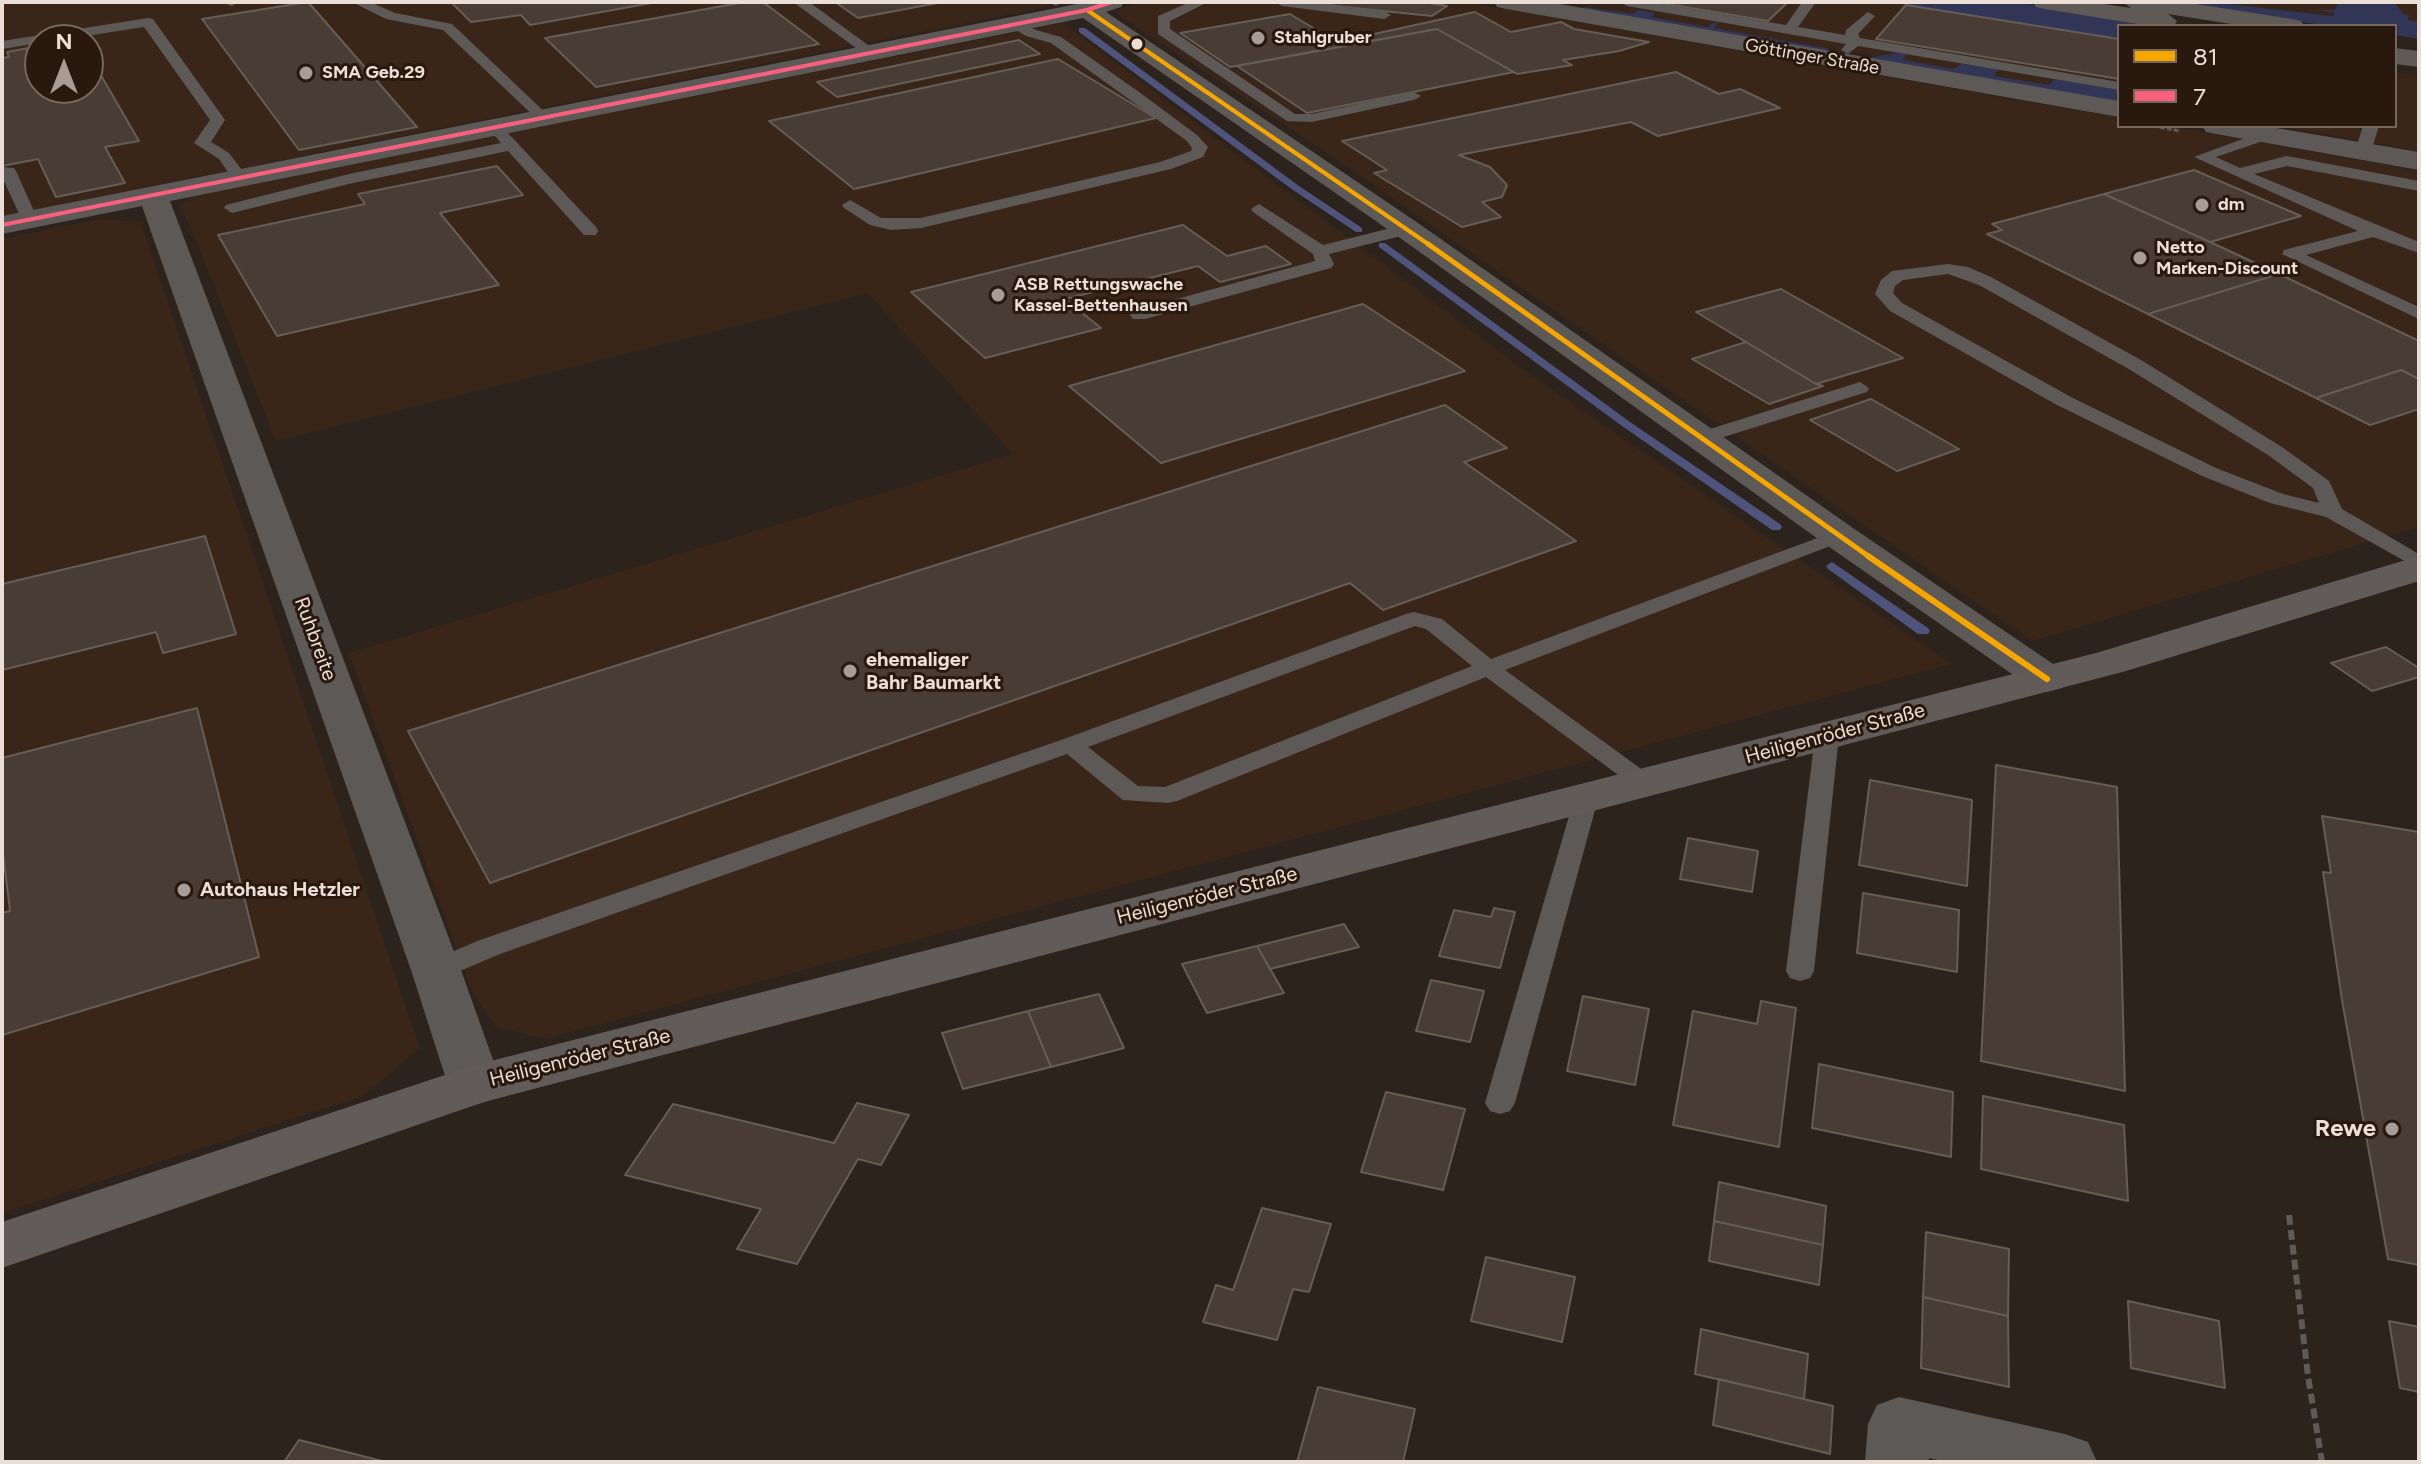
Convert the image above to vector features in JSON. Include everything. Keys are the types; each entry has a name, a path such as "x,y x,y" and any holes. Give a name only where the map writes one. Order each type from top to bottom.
{"main road":[{"path":"2045,2 2187,24"},
{"path":"2135,2 2279,24"},
{"path":"2397,41 2419,45"},
{"path":"2397,56 2419,59"}],"street":[{"name":"Göttinger Straße","path":"1506,2 1559,6 1840,62 2117,109"},
{"path":"2,225 240,178 503,137 544,118 1100,6 1701,438 2047,679"},
{"path":"2227,128 2267,135 2365,133 2419,161"},
{"name":"Ruhbreite","path":"153,195 436,970 475,1085"},
{"name":"Heiligenröder Straße","path":"2,1245 475,1085 2047,679 2139,654 2419,565"},
{"path":"1897,1462 1899,1424 2065,1462"}],"lane":[{"path":"359,2 391,16 447,27 544,118"},
{"path":"800,2 872,53"},
{"path":"1201,2 1163,19 1163,31 1292,118 1312,118 1414,96"},
{"path":"1282,2 1384,15"},
{"path":"1627,2 2117,86"},
{"path":"1789,30 1809,2"},
{"path":"1855,41 1851,33 1868,16"},
{"path":"2,45 148,22 218,120 202,143 224,156 240,178"},
{"path":"850,205 876,222 891,225 921,223 1165,166 1198,154 1200,147 1192,138 1121,86 1056,40 1031,33 1016,24"},
{"path":"1840,62 1855,41"},
{"path":"2267,135 2202,157 2374,232 2419,248"},
{"path":"232,208 325,187 503,137 590,231"},
{"path":"2239,173 2287,161 2419,186"},
{"path":"2,172 8,171 30,220"},
{"path":"1139,315 1325,264 1320,251 1259,209"},
{"path":"1320,251 1407,229"},
{"path":"2374,232 2290,254 2419,314"},
{"path":"2333,512 2322,485 2275,451 2134,364 1985,281 1962,271 1948,269 1898,275 1887,284 1884,294 1896,307 2064,401 2209,472 2277,499 2333,512 2419,565"},
{"path":"1701,438 1860,388"},
{"path":"1070,745 1132,794 1168,795 1488,668 1839,536"},
{"path":"436,970 490,947 1070,745 1414,619 1434,624 1488,668 1646,784"},
{"path":"1800,971 1827,736"},
{"path":"1500,1103 1586,799"}],"path":[{"path":"2289,1215 2308,1376 2322,1462"}],"shaded area":[{"path":"2,2 1072,2 2,216"},
{"path":"1138,2 1464,2 2117,118 2117,128 2178,128 2419,171 2419,527 2032,641 1311,142 1118,15 1118,10"},
{"path":"1561,2 1966,2 2117,27 2117,98"},
{"path":"1888,2 2014,2 2154,24 2117,24 2117,39"},
{"path":"2168,2 2212,2 2333,16 2334,13 2315,9 2335,10 2338,2 2394,2 2403,14 2409,15 2408,20 2419,22 2419,39 2397,35 2397,24 2315,24"},
{"path":"2212,2 2419,2 2419,28 2397,24"},
{"path":"1580,8 1633,14 1638,10 1655,13 1652,17 1707,27 1718,23 1714,28 1831,49 1824,51"},
{"path":"1063,23 1522,369 1951,664 545,1039 496,1027 473,994 349,653 1013,454 868,293 276,441 191,228 179,207 193,196"},
{"path":"1907,54 1903,60 1953,69 1962,64 1998,69 1994,76 2049,85 2054,79 2117,90 2117,102 1868,58"},
{"path":"2397,72 2419,76 2419,151 2289,128 2397,128"},
{"name":"Autohaus Hetzler","path":"99,219 141,222 420,1048 363,1096 2,1213 2,239"}],"building":[{"name":"SMA Geb.29","path":"308,2 417,127 299,150 202,19"},
{"path":"451,2 657,2 530,25 521,15 471,22"},
{"path":"745,2 763,2 819,44 596,87 545,38"},
{"path":"835,2 943,2 858,18"},
{"path":"1307,2 1423,2 1447,6 1432,16"},
{"path":"1655,2 1788,2 1768,21"},
{"path":"1906,5 2117,39 2117,79 1876,39"},
{"path":"1475,12 1511,32 1561,22 1574,29 1649,42 1619,51 1563,60 1572,65 1517,74 1437,29 1343,46 1337,42"},
{"name":"Stahlgruber","path":"1290,14 1343,46 1230,67 1180,33"},
{"path":"1437,29 1514,72 1307,113 1237,66"},
{"path":"1019,40 1040,54 837,97 817,82"},
{"path":"24,49 24,104 104,104 104,81 139,141 105,147 125,183 56,197 38,159 2,166 2,58 9,57 7,52"},
{"path":"1058,59 1156,118 854,189 769,121"},
{"path":"1676,72 1719,94 1740,89 1780,108 1658,136 1631,122 1459,155 1490,167 1507,185 1502,197 1482,202 1501,217 1462,227 1374,173 1387,170 1342,141"},
{"path":"497,166 523,195 440,213 499,285 277,336 218,235 365,204 358,194"},
{"name":"dm","path":"2194,170 2301,216 2210,242 2104,194"},
{"name":"Netto Marken-Discount","path":"2104,194 2279,274 2148,314 1987,234 2002,230 1992,224"},
{"name":"ASB Rettungswache Kassel-Bettenhausen","path":"1183,225 1227,256 1266,246 1291,264 1220,282 1198,266 1065,299 1101,328 985,358 911,292"},
{"path":"2279,274 2419,341 2419,379 2401,370 2316,398 2148,314"},
{"path":"1781,289 1903,358 1816,384 1696,312"},
{"path":"1363,304 1465,371 1161,463 1069,386"},
{"path":"1746,342 1823,386 1769,404 1692,359"},
{"path":"2401,370 2419,379 2419,409 2370,425 2316,398"},
{"path":"1871,399 1959,449 1897,471 1810,420"},
{"name":"ehemaliger Bahr Baumarkt","path":"1445,405 1507,448 1464,462 1576,541 1383,610 1350,583 490,883 408,731"},
{"path":"205,536 236,634 163,653 156,632 2,670 2,584"},
{"path":"2386,647 2419,668 2419,677 2372,691 2331,663"},
{"path":"197,708 259,957 2,1035 2,913 10,911 2,845 2,758"},
{"path":"1996,765 2117,787 2125,1091 1981,1061"},
{"path":"1870,780 1972,800 1967,886 1859,865"},
{"name":"Rewe","path":"2322,816 2419,832 2419,1265 2388,1259 2342,1000 2323,872 2331,873"},
{"path":"1688,838 1758,851 1752,892 1680,879"},
{"path":"1863,893 1959,910 1957,972 1857,953"},
{"path":"1494,908 1515,912 1500,968 1439,956 1454,910 1491,917"},
{"path":"1344,924 1359,947 1270,969 1257,946"},
{"path":"1257,946 1284,993 1207,1013 1182,964"},
{"path":"1431,980 1484,991 1470,1042 1416,1031"},
{"path":"1099,994 1124,1048 1051,1067 1028,1011"},
{"path":"1583,996 1649,1009 1635,1085 1567,1071"},
{"path":"1761,1001 1796,1008 1779,1147 1673,1125 1693,1011 1757,1024"},
{"path":"1028,1011 1051,1067 963,1089 942,1033"},
{"path":"1819,1064 1953,1092 1951,1157 1812,1128"},
{"path":"1386,1092 1465,1109 1443,1190 1361,1172"},
{"path":"1983,1096 2124,1125 2128,1201 1981,1169"},
{"path":"857,1103 909,1115 881,1165 858,1159 797,1264 737,1249 761,1209 625,1175 673,1104 834,1143"},
{"path":"1719,1182 1826,1206 1823,1245 1714,1221"},
{"path":"1262,1208 1331,1224 1309,1292 1293,1289 1277,1340 1203,1322 1216,1285 1233,1290"},
{"path":"1714,1221 1823,1245 1819,1285 1709,1261"},
{"path":"1926,1232 2009,1249 2008,1316 1923,1297"},
{"path":"1486,1257 1575,1277 1562,1342 1471,1321"},
{"path":"1923,1297 2008,1316 2009,1387 1921,1368"},
{"path":"2128,1301 2219,1321 2225,1388 2131,1368"},
{"path":"2389,1321 2419,1327 2419,1392 2400,1388"},
{"path":"1701,1329 1808,1354 1804,1399 1695,1374"},
{"path":"1719,1379 1833,1406 1830,1454 1713,1425"},
{"path":"1318,1387 1415,1409 1403,1462 1297,1462"},
{"path":"299,1440 386,1462 284,1462"}],"waterway":[{"path":"1082,30 1296,188 1359,230"},
{"path":"1382,245 1626,424 1776,527"},
{"path":"1832,566 1923,631"}],"transit line":[{"name":"7","path":"2,225 1087,10 1112,2"},
{"name":"81","path":"1087,10 1407,229 1839,536 2047,679"}],"place":[{"name":"Stahlgruber","path":"1258,38"},
{"name":"SMA Geb.29","path":"306,73"},
{"name":"dm","path":"2202,205"},
{"name":"Netto Marken-Discount","path":"2140,258"},
{"name":"ASB Rettungswache Kassel-Bettenhausen","path":"998,295"},
{"name":"ehemaliger Bahr Baumarkt","path":"850,671"},
{"name":"Autohaus Hetzler","path":"184,890"},
{"name":"Rewe","path":"2392,1129"}]}
